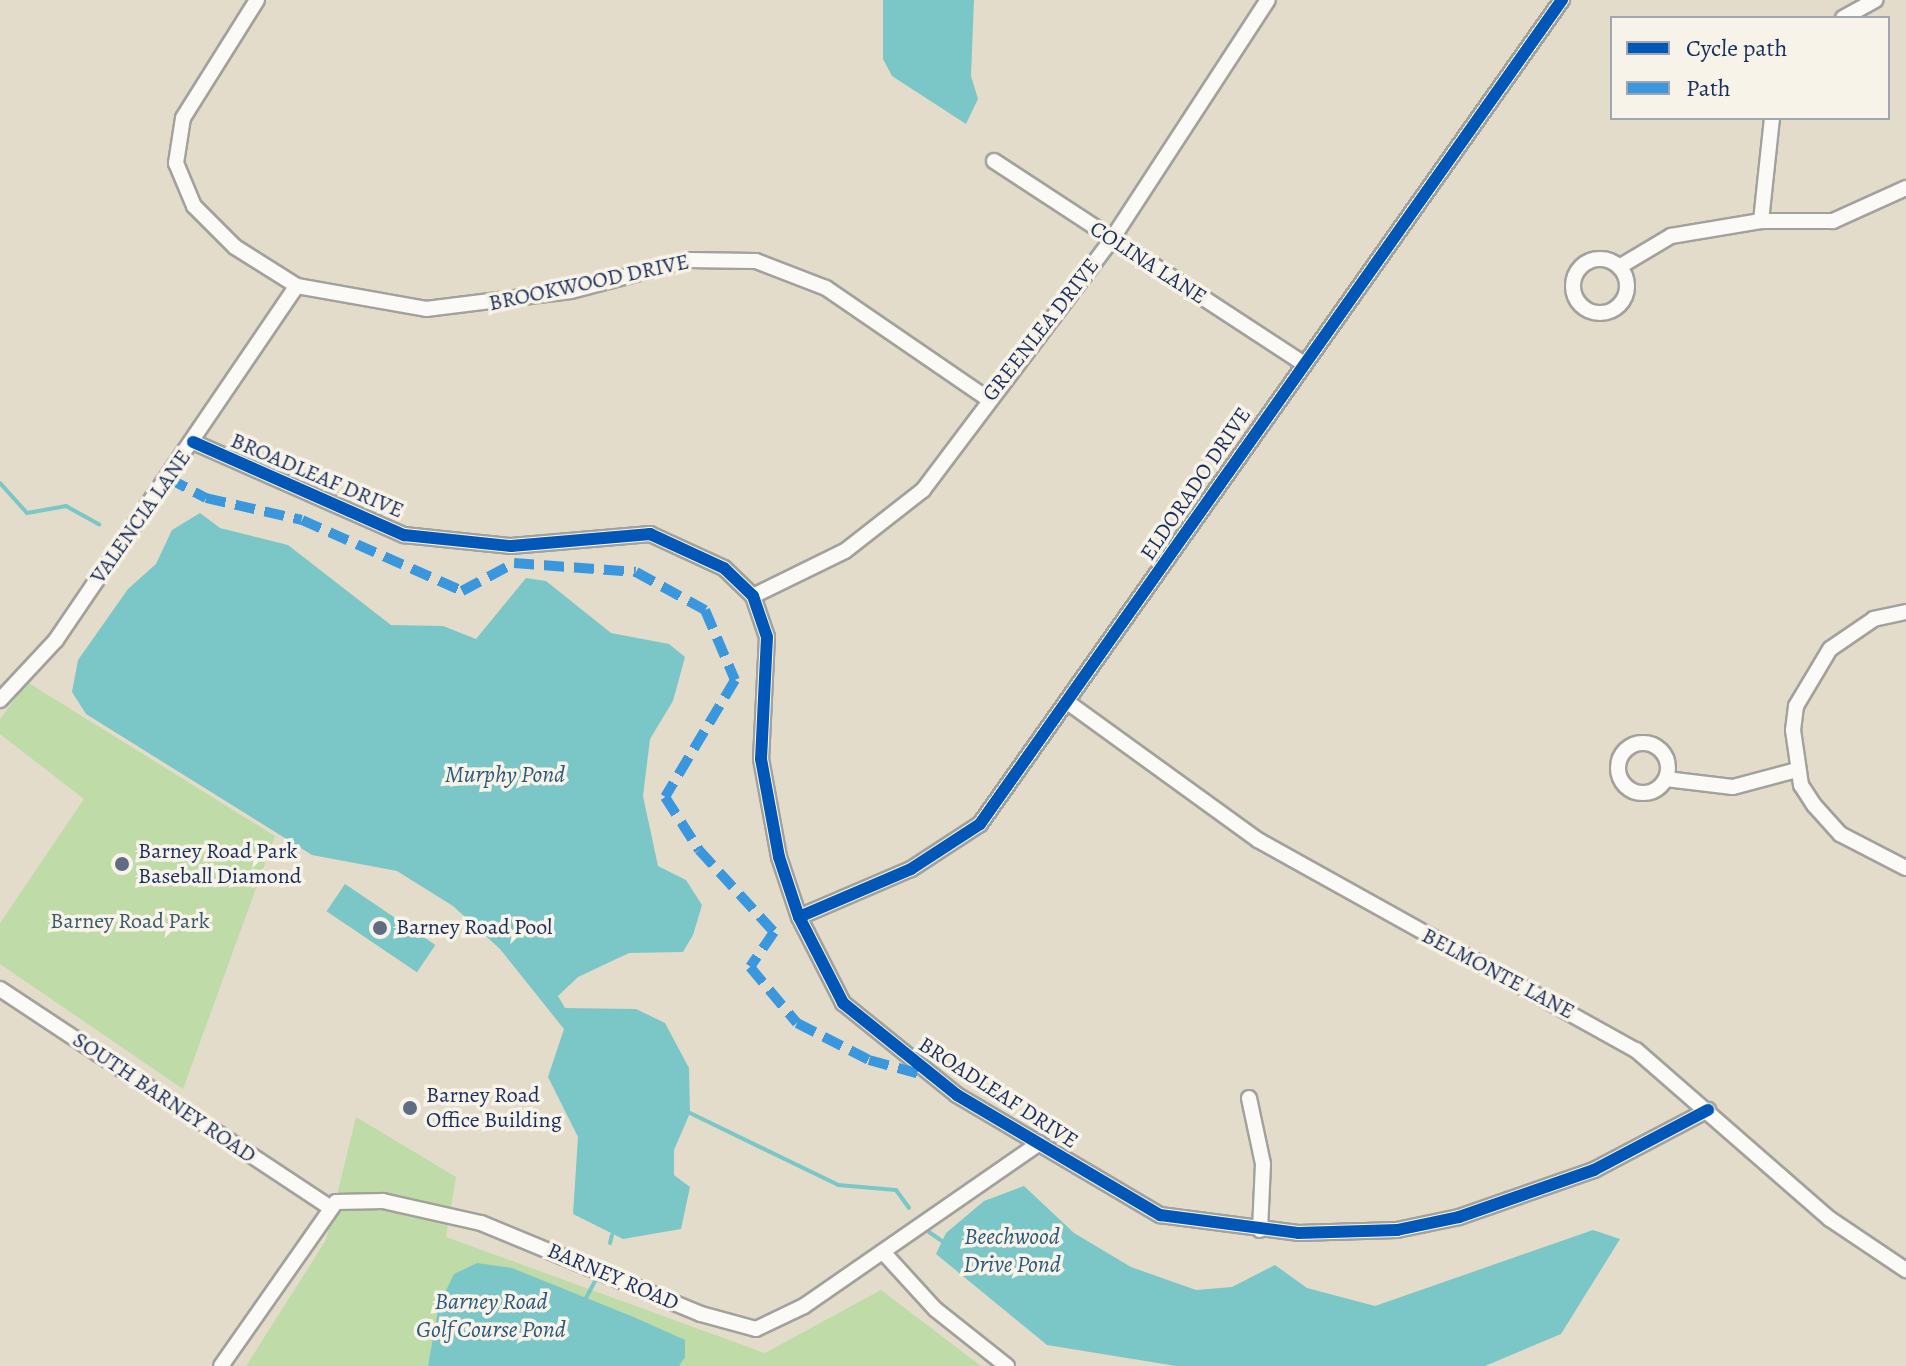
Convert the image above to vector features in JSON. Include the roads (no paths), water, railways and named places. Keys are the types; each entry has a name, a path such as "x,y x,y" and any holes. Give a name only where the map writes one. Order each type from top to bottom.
{"street":[{"path":"257,0 183,118 176,163 194,206 235,247 297,286"},
{"name":"GREENLEA DRIVE","path":"753,596 883,526 923,490 988,399 1112,239 1268,0"},
{"name":"ELDORADO DRIVE","path":"799,917 964,838 1070,704 1303,363 1562,0"},
{"path":"1847,16 1875,0"},
{"path":"1761,221 1772,120"},
{"name":"COLINA LANE","path":"994,161 1303,363"},
{"path":"1619,267 1671,236 1761,221 1833,221 1906,188"},
{"name":"BROOKWOOD DRIVE","path":"297,286 426,309 571,291 689,260 756,261 826,288 988,399"},
{"name":"VALENCIA LANE","path":"0,700 56,640 297,286"},
{"name":"BROADLEAF DRIVE","path":"193,442 404,535 511,546 650,534 702,552 753,596 768,663 763,793 799,917 821,967 863,1026 1039,1143 1160,1215 1260,1230 1397,1230 1459,1217 1594,1170 1708,1110"},
{"path":"1906,612 1852,629 1809,678 1796,706 1797,770 1814,805 1840,834 1906,868"},
{"name":"BELMONTE LANE","path":"1070,704 1258,840 1601,1028 1708,1110 1830,1219 1906,1270"},
{"path":"1666,779 1733,787 1797,770"},
{"name":"SOUTH BARNEY ROAD","path":"0,989 329,1207"},
{"path":"1249,1098 1263,1164 1260,1230"},
{"name":"BARNEY ROAD","path":"329,1207 352,1199 383,1201 481,1223 701,1314 756,1329 772,1326 1039,1143"},
{"path":"221,1366 329,1207"},
{"path":"883,1252 935,1309 1007,1366"}],"water":[{"path":"883,0 974,0 971,76 978,99 966,124 892,76 883,59"},
{"name":"Murphy Pond","path":"200,513 220,528 288,545 391,625 443,626 476,639 526,578 546,581 611,633 669,644 685,657 673,701 650,739 643,796 658,866 686,880 702,905 693,935 683,952 629,953 578,977 558,996 565,1008 636,1009 665,1023 689,1068 690,1113 674,1150 674,1175 690,1187 681,1229 623,1239 573,1214 578,1137 548,1077 564,1029 500,949 453,906 397,871 312,855 86,714 72,692 78,660 128,589 156,564 172,530"},
{"name":"Barney Road Pool","path":"345,884 435,945 417,972 327,911"},
{"name":"Beechwood Drive Pond","path":"1024,1186 1074,1233 1131,1267 1196,1290 1232,1287 1275,1265 1307,1288 1375,1306 1593,1230 1620,1239 1561,1334 1485,1366 1176,1366 1047,1345 936,1254 946,1233 984,1201"},
{"name":"Barney Road Golf Course Pond","path":"477,1263 512,1268 685,1340 685,1357 679,1366 428,1366 439,1305 454,1274"}],"waterway":[{"path":"0,483 27,513 66,506 99,524"},
{"path":"690,1113 838,1185 896,1190 909,1208"},
{"path":"929,1232 942,1241"},
{"path":"610,1243 612,1235"},
{"path":"586,1298 595,1281"}],"place":[{"name":"Barney Road Park Baseball Diamond","path":"122,864"},
{"name":"Barney Road Pool","path":"380,928"},
{"name":"Barney Road Office Building","path":"410,1108"}],"park label":[{"name":"Barney Road Park","path":"130,922"}]}
